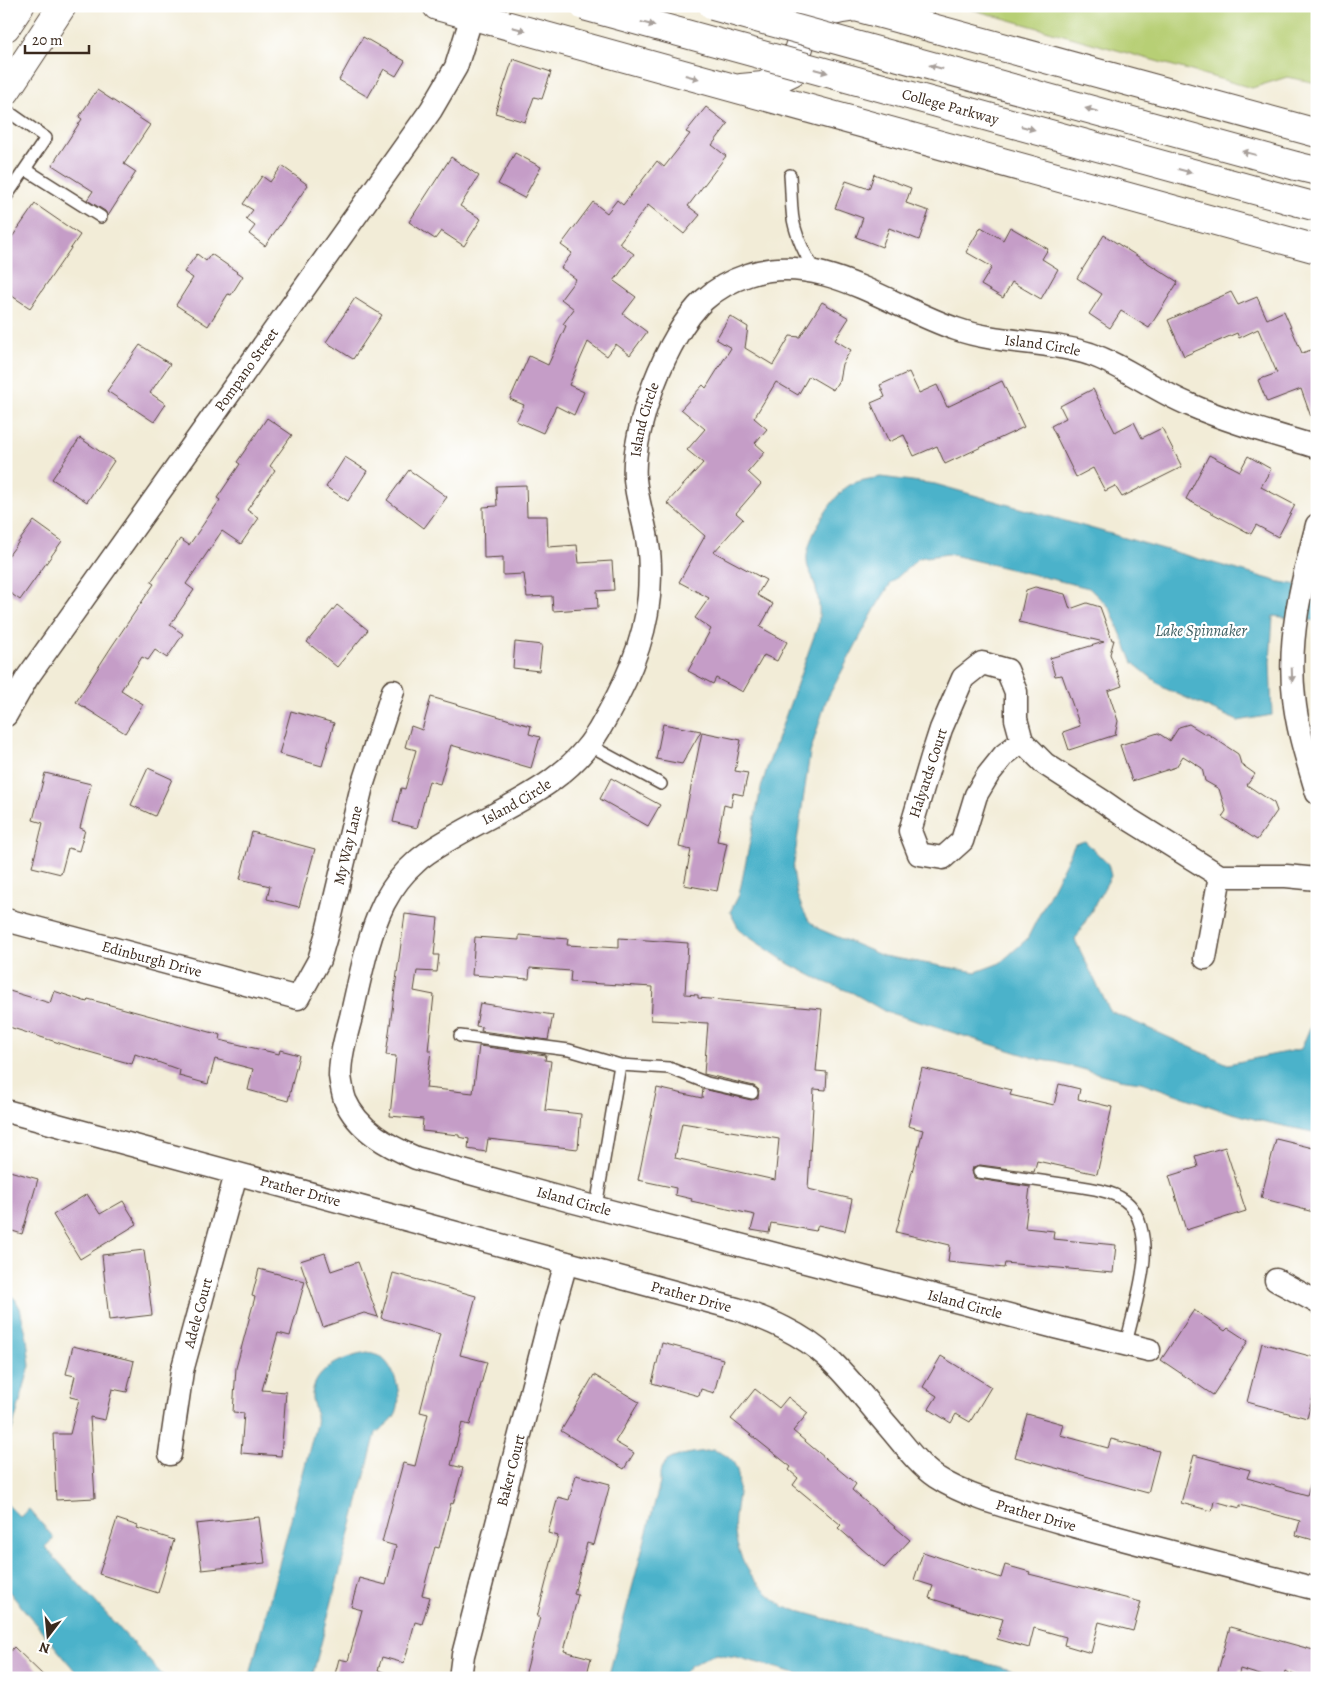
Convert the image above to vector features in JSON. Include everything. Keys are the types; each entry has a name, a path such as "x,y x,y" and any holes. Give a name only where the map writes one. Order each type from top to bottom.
{"main road":[{"path":"6,27 20,6"},
{"path":"6,91 62,6"},
{"path":"32,52 81,6"},
{"path":"437,6 1317,249"},
{"name":"College Parkway","path":"584,6 1317,207"},
{"path":"713,6 1306,168"},
{"path":"826,113 806,94 792,72 800,15 819,15 833,10 854,7 1317,132"},
{"path":"734,88 763,86 792,72"}],"street":[{"name":"Pompano Street","path":"6,715 27,678 431,110 456,67 472,16"},
{"name":"Island Circle","path":"1149,1350 1055,1328 440,1166 394,1149 373,1135 357,1119 345,1099 340,1076 343,1051 375,926 385,902 399,880 414,863 434,848 542,788 563,773 589,745 622,689 640,641 646,618 650,572 649,549 635,479 636,455 647,403 665,358 689,317 705,299 726,285 749,274 774,269 798,269 815,272 847,281 912,312 959,330 983,337 1080,351 1106,360 1188,404 1233,422 1317,447"},
{"path":"1317,525 1302,582 1294,626 1292,650 1294,700 1304,748 1317,793"},
{"name":"Halyards Court","path":"1022,741 1004,755 988,775 976,795 962,841 943,858 919,854 910,831 932,757 963,678 982,663 1007,670 1016,692 1016,719 1022,741 1044,764 1220,876"},
{"name":"My Way Lane","path":"298,998 319,960 362,786 393,691"},
{"path":"1205,958 1220,876 1286,876 1317,879"},
{"name":"Edinburgh Drive","path":"6,920 298,998"},
{"name":"Prather Drive","path":"6,1111 737,1309 782,1326 826,1356 916,1459 935,1476 956,1489 1072,1525 1317,1589"},
{"name":"Adele Court","path":"170,1454 182,1370 236,1174"},
{"name":"Baker Court","path":"460,1678 463,1655 546,1330 566,1263"},
{"path":"1276,1280 1317,1302"}],"lane":[{"path":"6,110 46,138 6,197"},
{"path":"25,169 101,217"},
{"path":"790,175 792,211 796,230 803,251 815,272"},
{"path":"589,745 661,784"},
{"path":"460,1036 569,1050 620,1065 669,1068 707,1082 752,1093"},
{"path":"596,1207 620,1065"},
{"path":"979,1172 1086,1188 1109,1193 1125,1200 1135,1212 1141,1226 1144,1251 1138,1292 1126,1344"}],"green space":[{"path":"960,6 1317,6 1317,83 1287,77 1252,88"}],"water":[{"name":"Lake Spinnaker","path":"881,477 935,484 1280,582 1317,588 1317,621 1273,616 1270,662 1272,715 1238,721 1164,688 1133,663 1110,608 1089,588 948,554 919,558 891,583 876,607 826,701 810,753 793,869 797,895 809,921 819,929 883,956 976,972 1000,963 1027,939 1075,844 1085,841 1108,864 1111,876 1075,940 1110,1011 1228,1064 1301,1049 1317,1011 1317,1133 1261,1121 1218,1109 1141,1082 1119,1079 1056,1062 1041,1060 884,1011 853,993 822,981 789,964 740,931 730,912 739,895 761,788 818,625 818,600 807,564 807,553 810,543 827,510 848,486 856,482"},
{"path":"6,1291 15,1299 20,1308 27,1338 30,1366 6,1451"},
{"path":"368,1353 382,1358 391,1369 397,1384 398,1407 392,1419 376,1433 312,1678 249,1678 316,1424 312,1398 314,1385 325,1370 332,1365 350,1357"},
{"path":"713,1450 726,1456 734,1464 738,1473 739,1484 735,1533 741,1556 759,1584 784,1607 1039,1678 814,1678 736,1657 717,1654 690,1666 680,1678 608,1678 660,1483 661,1468 673,1458"},
{"path":"6,1503 20,1517 29,1509 54,1538 45,1547 165,1678 81,1678 6,1588"}],"building":[{"path":"363,37 405,61 396,76 384,69 368,97 339,80"},
{"path":"513,59 551,72 542,99 534,97 525,122 495,113"},
{"path":"97,90 150,125 124,164 136,172 108,216 105,211 87,200 93,191 52,165 82,119 79,117"},
{"path":"706,107 728,124 712,145 726,156 688,206 700,215 684,234 648,205 619,243 634,254 614,281 636,297 623,314 647,332 630,355 616,344 607,356 588,342 569,385 584,392 574,415 556,406 543,433 516,421 524,405 510,399 529,356 548,365 566,326 563,324 574,309 561,299 576,279 561,268 572,253 561,245 593,202 607,213 617,200 623,205 657,161 664,167 690,134 686,132"},
{"path":"515,153 541,167 524,198 498,184"},
{"path":"451,157 479,176 460,206 481,219 464,246 441,231 435,239 409,222"},
{"path":"282,166 308,185 265,246 249,234 255,226 246,219 253,210 243,204 262,176 270,182"},
{"path":"874,174 911,188 906,203 929,211 919,240 889,228 882,247 856,237 863,218 835,208 846,181 869,189"},
{"path":"35,204 80,235 30,308 6,292 6,246"},
{"path":"981,227 1003,240 1010,227 1048,249 1042,259 1058,269 1041,299 1012,282 1003,298 981,285 992,267 966,252"},
{"path":"1104,235 1178,282 1149,328 1121,311 1110,328 1089,314 1102,294 1077,278"},
{"path":"197,254 206,261 211,254 243,276 231,295 228,294 208,326 176,305 193,278 184,272"},
{"path":"1231,292 1238,305 1257,297 1267,319 1284,311 1302,353 1317,348 1317,427 1315,428 1301,389 1267,402 1258,380 1277,373 1258,329 1239,338 1237,333 1184,356 1168,320"},
{"path":"355,298 382,315 353,359 326,342"},
{"path":"822,302 849,318 835,340 851,350 842,364 839,380 833,390 809,376 798,395 776,382 754,418 767,429 755,443 765,452 748,472 761,484 736,513 743,519 714,552 766,580 757,595 773,604 760,627 787,642 777,661 764,655 743,692 716,678 713,684 688,671 711,629 695,618 709,598 679,582 705,536 667,503 703,463 687,450 705,429 681,409 703,385 706,388 731,348 716,339 730,316 748,327 745,348 773,365 790,336 800,337"},
{"path":"140,345 170,364 150,393 166,404 154,422 107,391"},
{"path":"909,372 919,393 937,385 947,407 1002,381 1024,427 945,464 937,446 914,456 904,435 889,442 871,403 885,397 880,385"},
{"path":"1093,389 1115,432 1134,422 1142,438 1162,428 1182,467 1122,497 1115,486 1105,491 1093,468 1076,477 1051,426 1066,418 1060,406"},
{"path":"267,418 292,435 270,466 275,470 247,510 259,518 241,544 222,531 186,584 194,590 170,625 183,634 167,658 155,650 148,660 142,657 121,690 143,704 125,733 76,702 154,584 151,582 180,539 189,545 220,500 217,498 240,464 237,462"},
{"path":"80,438 114,461 87,502 52,479"},
{"path":"1209,455 1240,471 1248,456 1271,469 1261,487 1295,505 1278,537 1256,525 1251,534 1186,499"},
{"path":"345,457 367,471 348,501 326,487"},
{"path":"409,470 447,497 424,528 387,500"},
{"path":"526,485 527,516 547,516 548,547 577,545 579,563 612,561 614,590 597,591 598,608 553,611 552,596 527,597 524,574 503,575 503,557 484,558 483,507 497,506 496,486"},
{"path":"34,521 62,541 20,600 6,590 6,559"},
{"path":"1035,587 1065,594 1070,609 1087,603 1100,607 1112,640 1114,640 1110,654 1122,686 1108,691 1118,721 1115,735 1069,750 1063,732 1080,726 1062,675 1055,676 1050,658 1104,642 1019,622 1026,590"},
{"path":"337,605 368,630 337,667 307,642"},
{"path":"515,642 542,645 539,671 513,668"},
{"path":"431,697 531,726 529,734 540,737 531,768 451,745 440,784 429,781 417,828 393,822 401,788 405,789 416,750 405,747 411,726 422,730"},
{"path":"291,711 334,723 322,766 279,754"},
{"path":"663,724 701,731 682,764 656,759"},
{"path":"1189,724 1238,754 1241,764 1255,774 1247,785 1274,803 1277,811 1257,840 1222,817 1226,811 1219,789 1205,781 1202,768 1183,756 1176,767 1132,781 1120,745 1158,733 1170,741 1179,727"},
{"path":"702,732 741,740 735,771 748,773 743,795 733,793 731,807 724,805 717,841 727,843 717,891 684,885 691,850 679,847"},
{"path":"148,768 172,779 155,816 131,805"},
{"path":"45,773 91,784 80,828 85,830 79,851 68,848 61,874 32,867 43,823 33,820"},
{"path":"611,778 660,805 648,826 600,799"},
{"path":"252,832 315,849 299,907 267,899 270,886 240,879"},
{"path":"405,914 438,918 434,955 439,955 437,972 417,971 414,991 434,995 428,1051 431,1051 426,1088 473,1093 479,1046 546,1055 545,1060 551,1061 545,1110 581,1114 578,1149 488,1139 486,1152 468,1149 469,1139 459,1137 459,1135 422,1131 423,1119 390,1116 396,1056 386,1055"},
{"path":"519,935 568,939 567,945 619,948 619,938 688,943 685,994 698,995 698,998 822,1009 816,1071 827,1072 826,1090 814,1089 808,1189 852,1199 845,1231 818,1225 816,1231 771,1223 769,1233 751,1230 755,1215 691,1201 692,1199 675,1195 676,1188 638,1180 657,1088 702,1098 703,1089 751,1100 758,1098 759,1090 754,1086 704,1074 708,1023 651,1020 653,987 570,982 571,971 530,968 529,979 472,975 475,937 519,940","holes":["682,1123 779,1139 775,1180 675,1158"]},
{"path":"6,990 50,1003 54,991 87,1002 88,999 221,1035 220,1040 279,1054 280,1050 299,1055 288,1101 248,1090 253,1069 215,1059 208,1084 179,1076 180,1070 135,1054 132,1064 6,1026"},
{"path":"480,1003 553,1015 548,1040 481,1031 482,1027 476,1026"},
{"path":"922,1068 1012,1090 1010,1095 1054,1105 1059,1084 1080,1089 1078,1099 1112,1107 1097,1174 1037,1161 1034,1172 980,1165 973,1167 972,1171 974,1178 1030,1187 1025,1228 1054,1231 1053,1239 1116,1245 1113,1273 1005,1263 1004,1268 948,1262 950,1245 896,1232 923,1130 908,1126"},
{"path":"1276,1139 1317,1149 1317,1213 1261,1198"},
{"path":"1225,1147 1246,1211 1186,1230 1169,1176 1198,1167 1195,1156"},
{"path":"6,1170 38,1179 22,1234 6,1229"},
{"path":"87,1194 100,1214 123,1201 137,1224 80,1259 53,1215"},
{"path":"144,1250 152,1315 109,1320 102,1255"},
{"path":"325,1253 331,1271 358,1262 378,1317 364,1313 323,1327 300,1261"},
{"path":"259,1269 305,1281 290,1336 278,1333 262,1390 286,1392 281,1456 241,1453 244,1413 233,1412 236,1368 255,1297 252,1296"},
{"path":"393,1273 476,1296 460,1355 487,1362 470,1425 462,1423 451,1465 463,1468 439,1548 435,1547 422,1595 430,1597 422,1624 415,1622 404,1663 382,1657 378,1670 388,1674 388,1678 334,1678 339,1659 348,1661 362,1610 351,1607 359,1578 386,1585 396,1546 382,1542 403,1463 415,1466 428,1414 420,1412 440,1334 381,1318"},
{"path":"1194,1310 1225,1331 1228,1328 1248,1341 1213,1395 1161,1360"},
{"path":"662,1343 723,1359 714,1393 701,1389 699,1396 652,1383"},
{"path":"1262,1343 1317,1358 1317,1382 1307,1418 1247,1402"},
{"path":"73,1346 134,1361 127,1392 112,1389 105,1420 90,1417 95,1498 56,1500 53,1434 70,1434 79,1399 70,1397 75,1376 66,1374"},
{"path":"941,1356 991,1387 970,1422 956,1414 951,1423 929,1409 937,1396 923,1387"},
{"path":"594,1375 639,1402 615,1442 634,1453 624,1469 561,1431"},
{"path":"755,1389 779,1408 788,1397 808,1413 793,1431 856,1484 852,1490 910,1540 884,1568 838,1528 841,1525 793,1485 798,1478 789,1470 791,1467 731,1419"},
{"path":"1027,1414 1063,1424 1060,1435 1108,1448 1111,1439 1159,1451 1148,1493 1015,1457"},
{"path":"1194,1455 1250,1470 1247,1478 1307,1495 1312,1479 1317,1480 1317,1541 1296,1535 1300,1521 1240,1505 1240,1508 1214,1501 1212,1511 1181,1503"},
{"path":"576,1475 610,1484 594,1545 587,1543 574,1594 578,1595 564,1651 591,1658 586,1678 549,1678 526,1672 540,1617 537,1617 558,1536 548,1533 558,1497 569,1500"},
{"path":"259,1517 265,1563 202,1570 196,1524"},
{"path":"117,1519 138,1526 137,1528 174,1540 158,1593 99,1574"},
{"path":"923,1552 1001,1578 1005,1565 1030,1572 1029,1574 1141,1602 1133,1631 1099,1622 1091,1653 1064,1645 1066,1637 1034,1628 1029,1648 997,1639 1003,1619 929,1598 933,1586 914,1580"},
{"path":"1230,1627 1317,1651 1317,1678 1301,1678 1285,1671 1283,1678 1270,1678 1240,1669 1238,1678 1216,1678"},
{"path":"14,1647 46,1678 6,1678 6,1656"}]}
